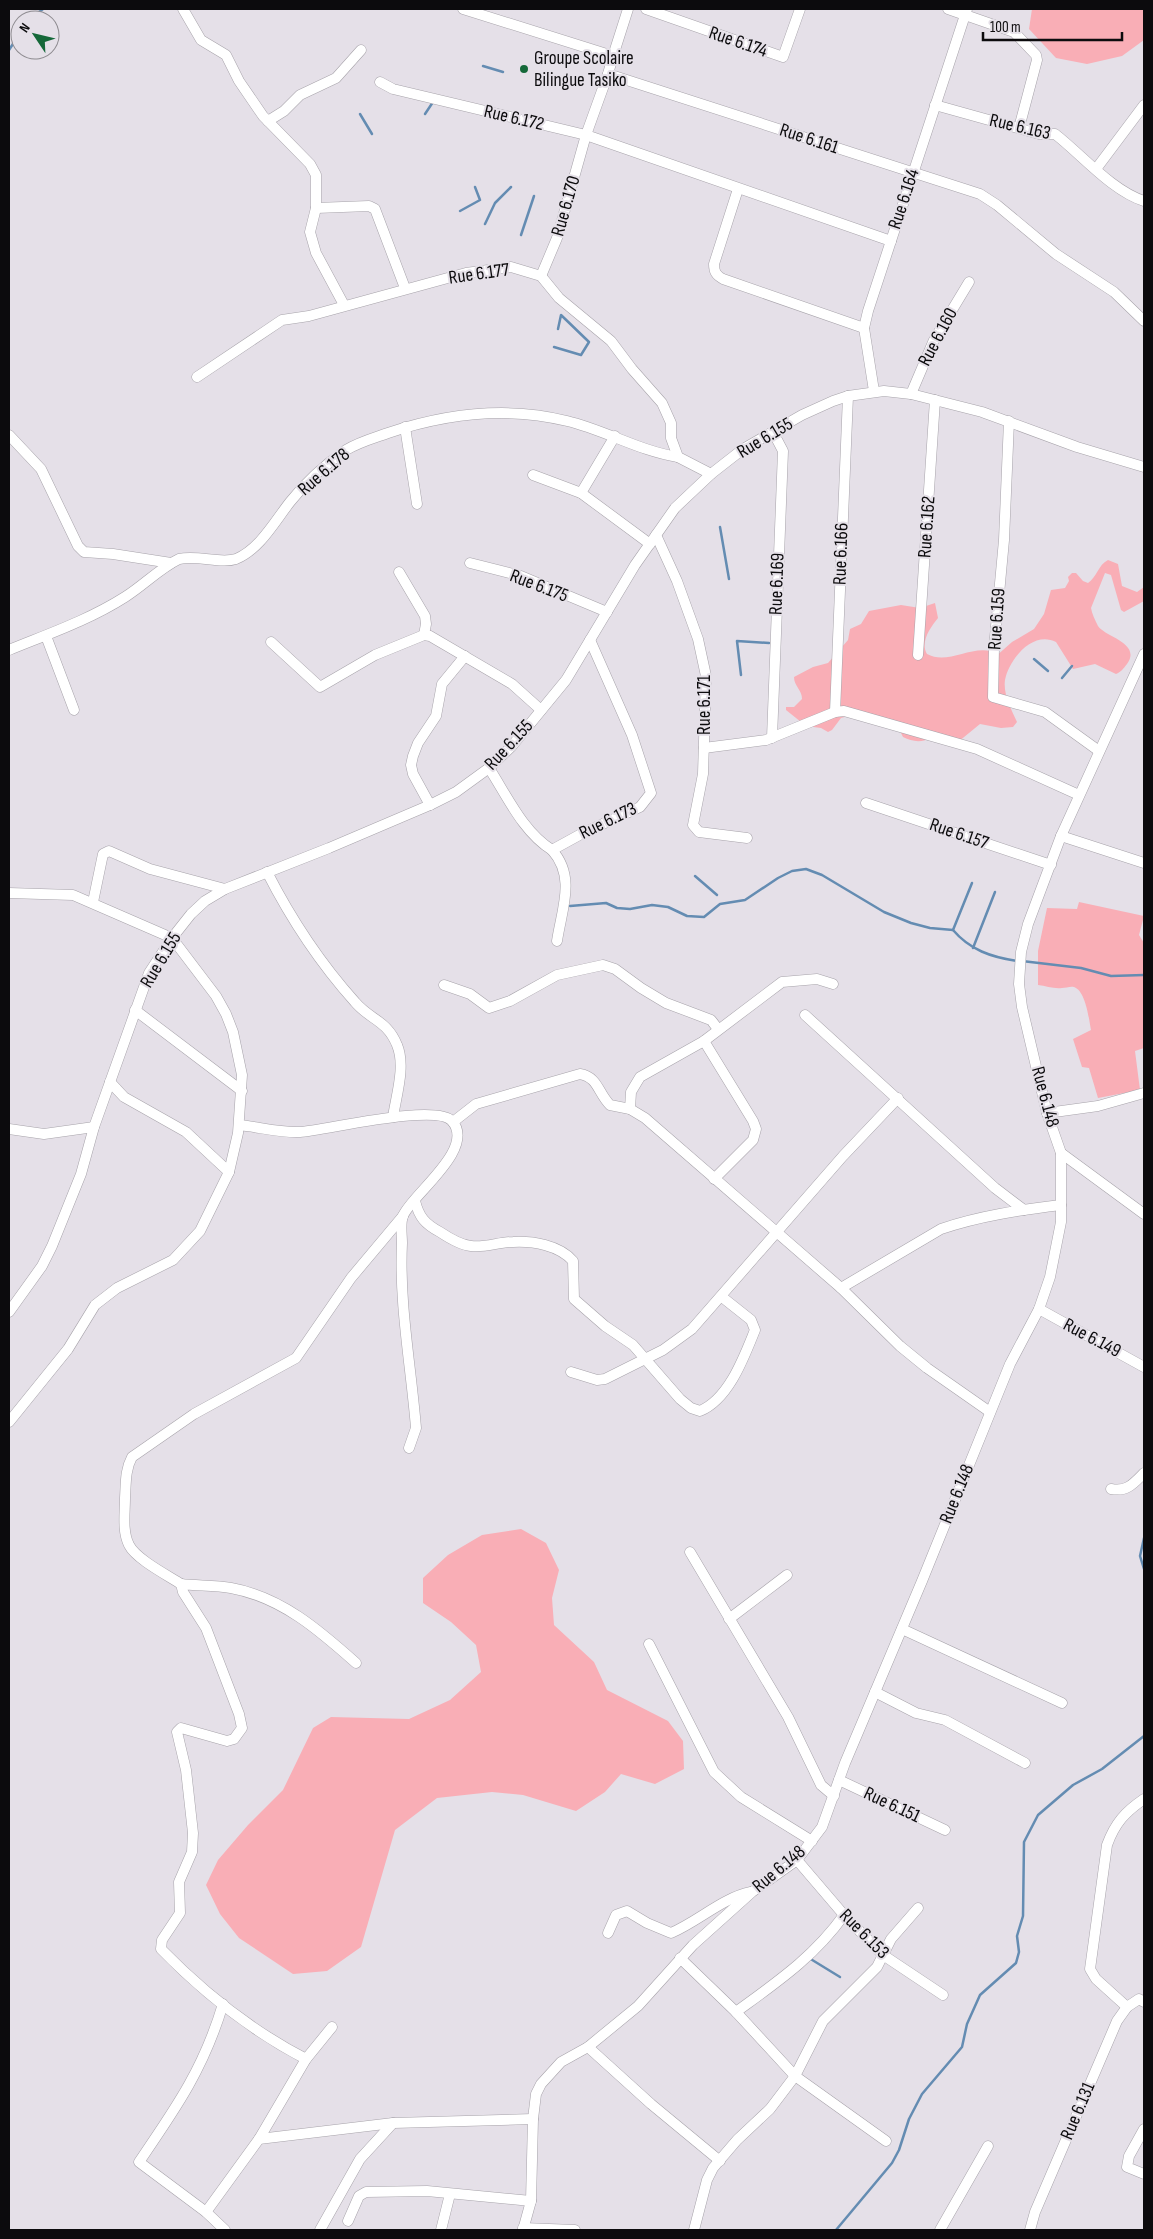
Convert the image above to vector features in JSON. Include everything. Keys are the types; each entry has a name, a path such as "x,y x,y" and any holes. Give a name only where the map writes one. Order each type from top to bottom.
{"street":[{"path":"183,9 201,40 226,55 239,81 268,121 310,164 316,175 316,208 310,232 316,252 344,306"},
{"path":"463,9 613,56"},
{"path":"586,135 608,74 628,9"},
{"name":"Rue 6.174","path":"646,9 783,57 800,9"},
{"path":"948,9 966,12 1014,32 1024,40 1037,57 1019,128"},
{"name":"Rue 6.164","path":"874,391 864,328 912,174 966,12"},
{"path":"268,121 284,111 300,95 336,78 360,50"},
{"name":"Rue 6.161","path":"608,74 990,199 1056,254 1114,292 1144,321"},
{"name":"Rue 6.172","path":"380,82 393,89 586,135 891,241"},
{"path":"1096,169 1144,105"},
{"name":"Rue 6.163","path":"935,106 1039,134 1055,134 1096,169 1132,195 1144,201"},
{"name":"Rue 6.170","path":"541,276 557,238 586,135"},
{"path":"738,189 714,264 714,271 717,276 864,328"},
{"path":"316,208 369,206 375,209 405,288"},
{"name":"Rue 6.177","path":"197,377 282,320 309,316 405,288 466,273 511,267 541,276"},
{"path":"541,276 559,298 611,341 632,370 662,403 671,423 671,438 678,457 711,474"},
{"name":"Rue 6.160","path":"911,394 934,340 969,282"},
{"name":"Rue 6.155","path":"11,1306 42,1266 52,1246 81,1174 94,1127 149,973 172,938 205,901 225,889 430,805 456,792 490,768 511,747 566,680 653,539 676,508 711,474 743,450 810,412 848,396 874,391 911,394 935,400 1008,421 1078,447 1144,467"},
{"name":"Rue 6.166","path":"835,712 848,396"},
{"name":"Rue 6.162","path":"918,655 935,400"},
{"name":"Rue 6.178","path":"9,650 46,636 118,600 171,563 189,557 228,560 236,558 260,540 292,500 346,450 361,442 405,428 477,413 522,414 566,421 615,436 655,454 678,457"},
{"name":"Rue 6.159","path":"1008,421 1004,540 994,648 993,697 1045,712 1099,751"},
{"path":"405,428 417,504"},
{"name":"Rue 6.169","path":"772,738 783,451 773,432"},
{"path":"9,435 41,469 78,546 84,552 113,554 171,563"},
{"path":"581,493 615,436"},
{"path":"534,475 581,493 653,539"},
{"name":"Rue 6.171","path":"653,539 677,582 698,639 704,667 707,701 703,774 693,825 699,832 747,838"},
{"name":"Rue 6.175","path":"470,563 521,576 607,612"},
{"path":"399,572 425,616 424,635"},
{"path":"271,642 320,687 375,655 424,635 438,639 512,684 540,710"},
{"path":"46,636 74,710"},
{"name":"Rue 6.173","path":"552,850 583,833 640,807 651,793 632,735 590,640"},
{"name":"Rue 6.148","path":"523,2229 530,2201 533,2119 536,2094 541,2084 561,2062 588,2047 638,2006 680,1958 752,1892 797,1860 822,1827 839,1780 990,1412 1016,1352 1039,1309 1056,1249 1061,1222 1061,1153 1047,1113 1022,1007 1019,969 1021,952 1028,924 1061,836 1144,654"},
{"path":"430,805 413,774 411,765 413,756 418,743 436,716 442,684 465,656"},
{"path":"704,748 736,745 772,738 835,712 851,712 977,750 1079,795"},
{"path":"490,768 523,821 541,842 562,860 567,879 558,941"},
{"name":"Rue 6.157","path":"866,803 1051,865"},
{"path":"1061,836 1144,863"},
{"path":"93,902 103,854 109,851 150,869 225,889"},
{"path":"268,872 286,910 321,959 357,1004 384,1024 398,1046 401,1061 393,1117"},
{"path":"9,893 64,893 93,902 172,938 216,996 226,1014 240,1058 242,1091 240,1125 230,1172 200,1231 173,1260 111,1292 95,1305 68,1349 9,1422"},
{"path":"444,985 470,994 489,1008 510,1000 556,975 603,965 615,969 666,1003 707,1017 718,1029"},
{"path":"630,1109 631,1092 640,1077 704,1041 782,982 817,979 833,984"},
{"path":"135,1010 242,1091"},
{"path":"805,1015 995,1188 1024,1210"},
{"path":"704,1041 754,1120 756,1129 753,1140 714,1179"},
{"path":"453,1122 476,1104 580,1074 588,1075 595,1081 610,1105 630,1109 645,1118 775,1233 841,1288 900,1346 990,1412"},
{"path":"110,1082 124,1097 186,1132 230,1172"},
{"path":"1047,1113 1098,1106 1144,1093"},
{"path":"571,1372 597,1380 646,1359 692,1330 775,1233 898,1098"},
{"path":"240,1125 297,1132 393,1117 439,1115 453,1122 457,1136 449,1159 351,1278 296,1358 194,1414 132,1457 126,1467 125,1531 129,1546 141,1558 181,1584 229,1588 262,1597 316,1628 356,1662"},
{"path":"9,1129 44,1134 94,1127"},
{"path":"1061,1153 1144,1214"},
{"path":"415,1201 421,1219 429,1226 460,1243 479,1246 513,1242 543,1245 563,1251 573,1261 574,1300 633,1345 690,1408 700,1412 710,1407 726,1388 742,1361 755,1330 752,1320 722,1297"},
{"path":"841,1288 941,1229 959,1223 1024,1210 1061,1206"},
{"path":"403,1216 403,1285 416,1428 409,1448"},
{"name":"Rue 6.149","path":"1039,1309 1144,1367"},
{"path":"1110,1489 1121,1491 1128,1488 1144,1473"},
{"path":"690,1552 788,1718 822,1784 834,1796"},
{"path":"729,1618 787,1575"},
{"path":"181,1584 183,1592 206,1628 239,1714 242,1728 234,1739 227,1741 181,1728 177,1732 186,1770 193,1833 192,1852 179,1882 180,1913 162,1940 162,1948 188,1976 223,2004 277,2044 306,2060"},
{"path":"902,1629 1062,1703"},
{"path":"649,1644 714,1772 741,1797 812,1841"},
{"path":"875,1692 916,1713 945,1720 1025,1763"},
{"name":"Rue 6.151","path":"839,1780 945,1830"},
{"path":"1127,2007 1096,1979 1090,1969 1107,1845 1113,1828 1125,1813 1144,1799"},
{"name":"Rue 6.153","path":"797,1860 844,1915 884,1955 943,1995"},
{"path":"608,1933 616,1915 627,1911 647,1923 671,1933 686,1926 733,1896 752,1892"},
{"path":"694,2230 707,2180 720,2161 737,2140 770,2110 795,2076 823,2021 871,1974 884,1955 891,1939 918,1908"},
{"path":"736,2012 802,1964 820,1946 844,1915"},
{"path":"680,1958 736,2012 795,2076 886,2141"},
{"name":"Rue 6.131","path":"1030,2230 1035,2212 1117,2021 1127,2007 1142,2000"},
{"path":"223,2004 212,2040 188,2090 139,2162 206,2212 225,2230"},
{"path":"206,2212 259,2138 306,2060 332,2027"},
{"path":"588,2047 679,2129 720,2161"},
{"path":"259,2138 393,2122 533,2119"},
{"path":"320,2230 360,2159 393,2122"},
{"path":"1144,2129 1129,2156 1127,2167 1144,2174"},
{"path":"940,2230 988,2146"},
{"path":"348,2221 359,2196 366,2192 427,2191 530,2201"},
{"path":"441,2230 450,2194"},
{"path":"523,2229 575,2230"}],"shaded area":[{"path":"1032,9 1144,9 1144,40 1122,56 1087,64 1056,58 1029,29"},
{"path":"1108,560 1118,564 1122,586 1137,592 1144,587 1144,601 1124,612 1121,610 1111,575 1105,573 1091,608 1098,626 1121,641 1130,651 1127,664 1116,674 1095,664 1073,669 1056,642 1047,639 1031,643 1023,649 1011,664 1005,680 1006,696 1017,722 1013,727 1001,728 980,724 958,742 932,737 918,741 903,737 898,727 848,716 841,718 832,730 828,732 821,728 806,726 786,710 786,707 794,707 802,699 794,677 813,667 828,663 848,640 850,629 861,624 869,611 901,605 920,608 935,603 938,618 925,640 927,654 935,657 950,657 983,650 991,651 995,657 1012,642 1034,629 1044,614 1051,590 1065,588 1069,581 1068,577 1072,573 1076,573 1083,581 1088,583"},
{"path":"1079,902 1144,916 1139,935 1144,943 1144,1048 1135,1051 1140,1090 1098,1098 1089,1068 1082,1067 1073,1039 1091,1030 1086,1006 1081,994 1074,987 1056,988 1038,985 1038,951 1047,908 1077,909"},
{"path":"521,1529 546,1543 559,1570 552,1598 554,1625 594,1662 607,1690 668,1721 683,1741 684,1769 655,1784 621,1774 605,1792 576,1811 523,1795 492,1792 437,1798 395,1830 361,1947 327,1971 293,1974 239,1938 220,1914 206,1885 218,1860 248,1825 283,1790 313,1728 331,1717 409,1719 450,1700 481,1672 476,1645 451,1622 423,1603 423,1578 448,1555 482,1535"}],"waterway":[{"path":"483,66 503,72"},
{"path":"425,114 433,102"},
{"path":"360,114 372,134"},
{"path":"460,211 480,200 475,187"},
{"path":"485,224 495,203 511,187"},
{"path":"521,235 534,196"},
{"path":"554,347 581,355 589,342 561,315 558,329"},
{"path":"720,527 729,579"},
{"path":"741,675 737,641 769,643"},
{"path":"1034,659 1048,671"},
{"path":"1062,678 1072,666"},
{"path":"570,906 606,903 617,908 630,909 652,905 668,907 687,916 704,917 720,904 745,900 778,878 792,871 806,869 822,875 884,912 911,923 930,928 953,930 967,943 982,952 1017,961"},
{"path":"695,876 717,895"},
{"path":"953,930 972,883"},
{"path":"973,948 995,892"},
{"path":"1022,961 1081,968 1111,976 1144,975"},
{"path":"1144,1538 1140,1556 1144,1569"},
{"path":"836,2230 892,2163 899,2150 909,2119 922,2094 962,2047 967,2024 980,1995 1016,1963 1019,1952 1017,1936 1023,1916 1024,1842 1038,1815 1073,1785 1102,1769 1144,1736"},
{"path":"809,1958 840,1977"}],"place":[{"name":"Groupe Scolaire Bilingue Tasiko","path":"524,69"}]}
